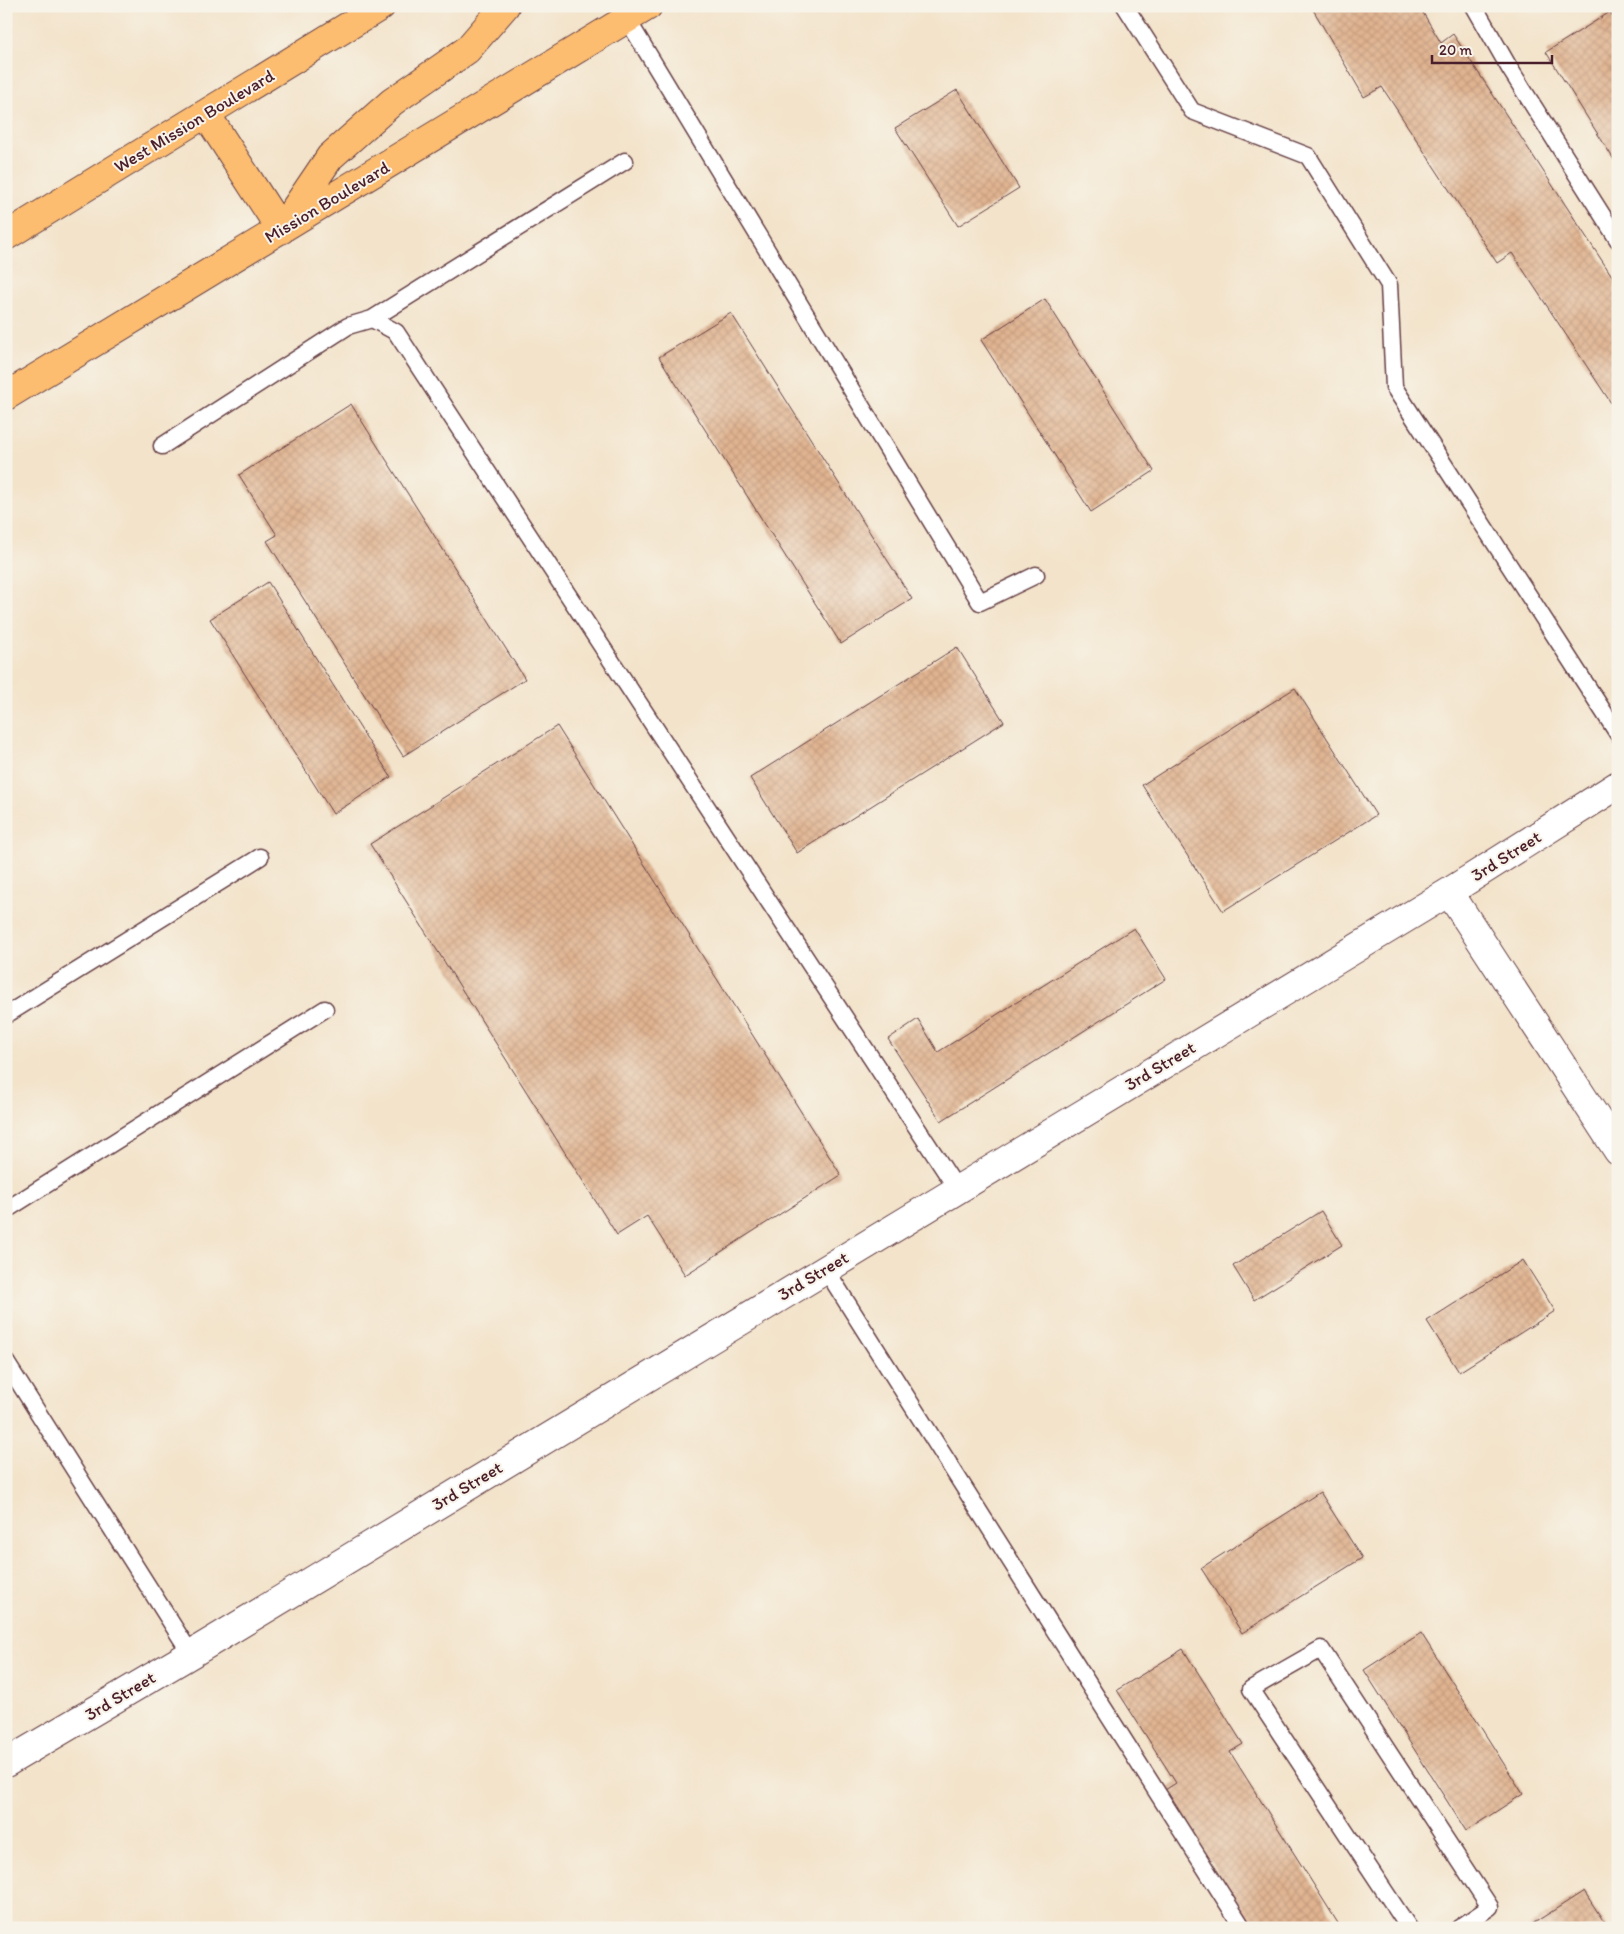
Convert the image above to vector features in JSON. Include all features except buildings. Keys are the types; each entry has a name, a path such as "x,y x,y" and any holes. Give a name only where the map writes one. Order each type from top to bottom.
{"main road":[{"name":"West Mission Boulevard","path":"6,236 381,6"},
{"path":"206,114 281,230 330,157 392,102 467,50 505,6"},
{"name":"Mission Boulevard","path":"6,396 637,13"}],"street":[{"name":"3rd Street","path":"6,1763 190,1654 1448,892 1618,785"},
{"path":"1448,892 1618,1151"}],"lane":[{"path":"1125,6 1192,110 1308,156 1389,285 1394,387 1618,734"},
{"path":"1474,6 1515,77 1618,240"},
{"path":"637,13 980,602 1036,575"},
{"path":"162,446 348,326 372,319 625,161"},
{"path":"372,319 396,332 957,1189"},
{"path":"6,1015 260,857"},
{"path":"6,1210 325,1009"},
{"path":"825,1268 1243,1928"},
{"path":"6,1362 190,1654"},
{"path":"1409,1928 1251,1689 1321,1649 1490,1907 1459,1928"}]}
